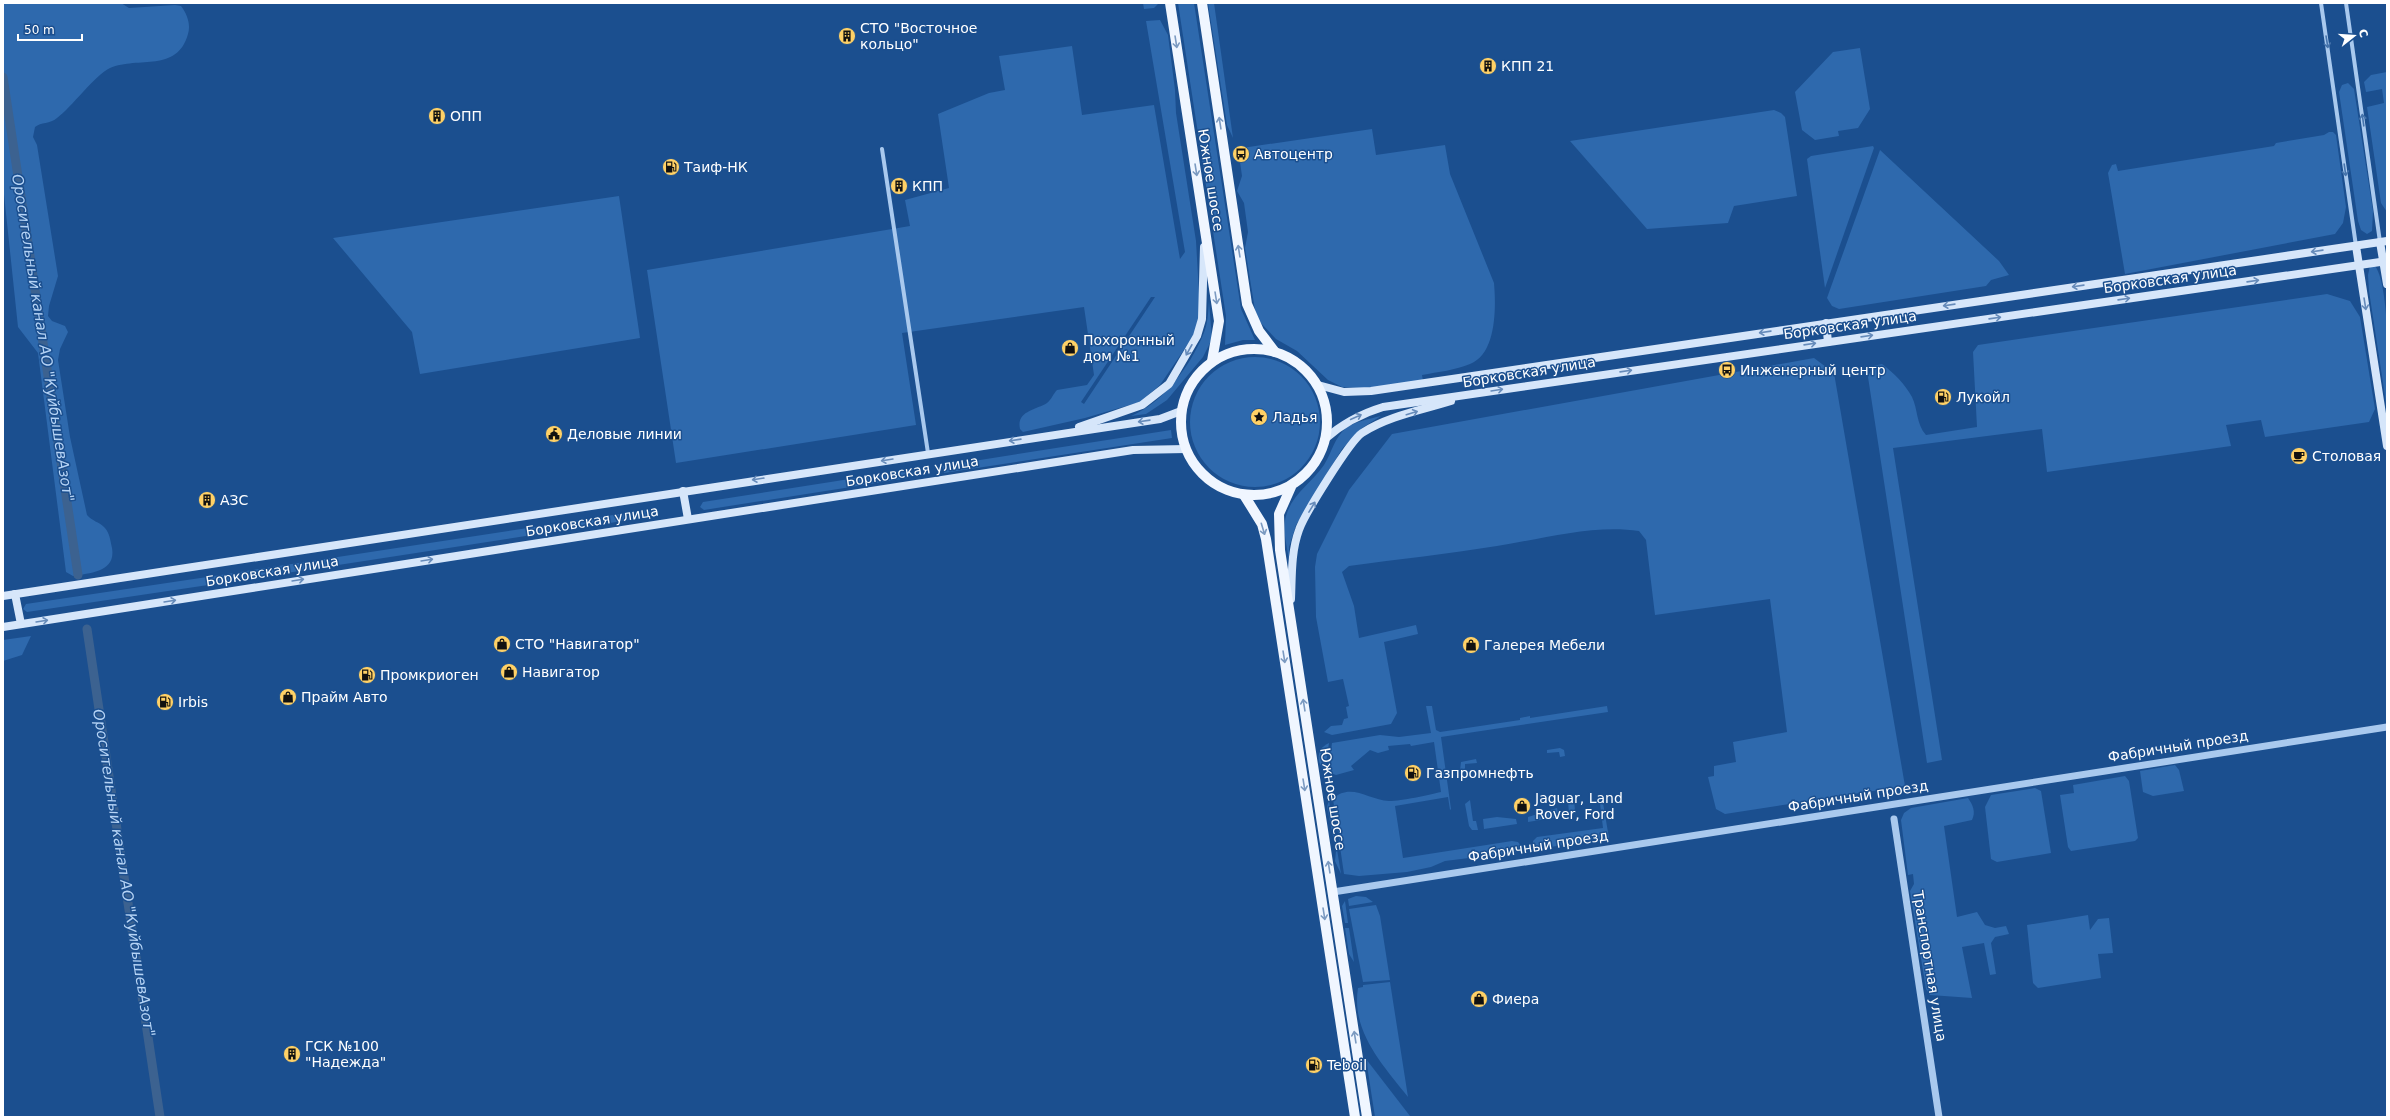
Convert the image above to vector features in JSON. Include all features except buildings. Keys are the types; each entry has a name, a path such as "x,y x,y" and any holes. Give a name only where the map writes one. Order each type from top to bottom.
{"main road":[{"name":"Южное шоссе","path":"1170,3 1219,321 1218,338 1212,361"},
{"name":"Южное шоссе","path":"1202,3 1247,304 1259,331 1275,352"},
{"path":"1058,434 1142,405 1156,396 1169,384 1180,367 1197,336 1202,319 1204,245 1201,202"},
{"path":"2383,241 2387,284"},
{"name":"Борковская улица","path":"1318,385 1344,392 1372,391 2383,241"},
{"path":"2356,246 2387,446"},
{"name":"Борковская улица","path":"1325,439 1339,426 1355,416 1378,409 1477,393 2359,266 2385,261"},
{"path":"1826,323 1828,342"},
{"path":"1244,349 1264,349 1275,352 1295,361 1318,385 1327,412 1325,439 1317,460 1310,470 1291,487 1268,495 1244,495 1221,488 1211,482 1194,465 1186,449 1181,431 1181,411 1189,386 1212,361 1222,355 1244,349"},
{"path":"1290,612 1292,555 1299,528 1345,452 1360,434 1378,424 1477,393"},
{"name":"Борковская улица","path":"3,596 928,453 1160,419 1181,411"},
{"name":"Борковская улица","path":"3,627 1133,450 1186,449"},
{"name":"Южное шоссе","path":"1291,487 1279,514 1278,529 1367,1117"},
{"path":"683,491 688,519"},
{"name":"Южное шоссе","path":"1244,495 1262,524 1266,539 1355,1117"},
{"path":"15,594 21,624"}],"street":[{"path":"2321,3 2356,246"},
{"path":"2346,3 2383,241"},
{"path":"882,149 928,453"},
{"name":"Фабричный проезд","path":"1333,892 2387,727"},
{"name":"Транспортная улица","path":"1894,819 1939,1117"}],"shaded area":[{"path":"3,3 121,3 129,8 175,5 181,6 189,23 188,34 183,46 175,54 166,59 121,65 104,71 57,118 35,127 33,137 37,145 58,276 49,306 48,316 52,321 65,326 68,332 60,349 58,360 70,437 87,515 106,529 110,537 112,548 112,556 106,567 87,574 73,576 66,572 38,353 18,327 3,185"},
{"path":"1143,3 1159,3 1154,8 1144,9"},
{"path":"1178,3 1194,3 1241,309 1255,340 1243,340 1225,345 1226,316"},
{"path":"1208,3 1214,3 1233,138 1227,125"},
{"path":"1160,20 1168,35 1175,90 1176,113 1196,241 1200,311 1194,335 1160,385 1140,402 1085,418 1023,432 1020,429 1020,423 1021,418 1024,415 1047,403 1057,390 1087,385 1094,375 1084,307 902,333 916,425 676,463 647,270 910,226 905,200 949,188 938,114 989,93 1005,90 999,56 1072,46 1082,115 1154,105 1180,259 1185,252 1146,21","holes":["1151,297 1155,297 1084,404 1081,402"]},
{"path":"1860,48 1870,109 1858,128 1838,131 1839,136 1815,140 1802,130 1795,92 1833,52"},
{"path":"2387,72 2387,212 2381,203 2367,107 2384,103 2382,89 2366,92 2364,82 2371,75"},
{"path":"2348,83 2354,89 2373,211 2372,231 2367,234 2361,230 2358,221 2339,92 2342,85"},
{"path":"1774,110 1781,113 1785,117 1797,196 1734,206 1728,223 1647,229 1570,141"},
{"path":"1372,129 1376,155 1445,145 1450,174 1494,283 1495,304 1493,328 1490,340 1479,359 1459,368 1422,375 1423,381 1377,389 1342,387 1328,380 1297,351 1276,339 1259,321 1255,310 1245,248 1248,232 1244,203 1237,191 1242,176 1239,155 1243,155 1242,148"},
{"path":"2329,132 2333,132 2336,135 2346,207 2343,223 2335,234 2125,274 2108,173 2112,165 2116,164 2118,171 2274,146 2276,143 2324,135"},
{"path":"1873,146 1874,148 1825,288 1807,159 1811,156"},
{"path":"1880,150 1999,261 2009,275 1991,280 1986,286 1839,309 1832,306 1827,298"},
{"path":"619,196 640,338 420,374 412,332 333,238"},
{"path":"2374,265 2379,275 2383,290 2386,311 2388,357 2387,409 2369,291 2368,275 2370,266"},
{"path":"2327,294 2350,301 2360,317 2375,409 2369,422 2265,437 2261,420 2226,425 2231,446 2047,472 2042,429 1893,448 1942,760 1927,763 1868,377 1873,366 1882,364 1903,383 1912,397 1920,426 1926,435 1977,427 1973,352 1978,345"},
{"path":"1209,301 1212,339 1203,357 1167,400 1146,414 1131,416 1154,402 1183,371 1191,359 1205,331 1208,318"},
{"path":"1261,357 1286,364 1301,376 1313,391 1319,409 1319,435 1313,453 1301,468 1286,480 1268,486 1249,487 1224,480 1209,468 1197,453 1191,435 1190,416 1197,391 1209,376 1224,364 1242,358"},
{"path":"1814,358 1834,373 1905,786 1725,814 1716,809 1708,777 1714,776 1714,766 1736,762 1733,742 1787,732 1770,599 1655,615 1646,540 1639,531 1622,529 1604,529 1568,533 1479,549 1349,566 1342,572 1354,606 1359,638 1416,625 1418,634 1384,642 1397,713 1391,724 1332,735 1324,732 1331,726 1342,725 1344,719 1348,718 1346,707 1349,706 1343,679 1328,682 1316,617 1315,567 1317,554 1349,490 1392,434"},
{"path":"1381,416 1362,428 1342,449 1296,525 1289,547 1289,559 1284,527 1286,516 1293,501 1324,465 1336,441 1346,428 1359,422"},
{"path":"1171,430 1172,438 944,473 942,466"},
{"path":"907,470 910,474 908,478 704,510 700,507 703,502"},
{"path":"653,509 658,511 655,516 241,580 240,572"},
{"path":"234,573 235,581 27,612 23,609 26,604"},
{"path":"31,636 22,655 3,661 3,640"},
{"path":"1426,706 1432,706 1436,730 1440,732 1520,720 1520,718 1530,716 1530,718 1607,706 1608,712 1441,737 1451,809 1450,810 1448,797 1395,806 1403,858 1512,841 1518,842 1521,846 1517,852 1445,861 1431,867 1407,872 1359,876 1344,874 1333,799 1339,794 1346,792 1360,793 1382,800 1394,801 1441,792 1434,742 1411,746 1410,744 1388,746 1389,750 1378,753 1370,750 1351,766 1354,770 1336,775 1328,772 1332,743 1380,735 1399,737 1431,733"},
{"path":"1329,743 1325,770 1320,763 1319,755 1322,748"},
{"path":"1560,748 1564,750 1565,756 1560,757 1559,752 1547,753 1547,750"},
{"path":"1476,759 1477,763 1465,764 1465,770 1460,771 1461,762"},
{"path":"2175,765 2179,770 2184,791 2153,796 2143,792 2140,771"},
{"path":"2125,776 2129,781 2138,838 2135,841 2071,851 2068,847 2060,795 2074,793 2073,785"},
{"path":"2035,788 2041,791 2051,853 1997,862 1991,859 1985,807 1991,795"},
{"path":"1968,798 1974,814 1972,820 1944,826 1957,917 1977,912 1985,925 1995,928 2006,926 2009,934 1995,937 1991,943 1996,974 1990,975 1984,943 1962,947 1972,998 1930,995 1926,989 1910,891 1914,884 1913,874 1908,875 1901,820 1904,813 1911,808"},
{"path":"1574,799 1575,811 1573,815 1569,815 1568,800"},
{"path":"1329,800 1341,874 1335,861 1336,851 1327,807"},
{"path":"1470,800 1473,821 1476,821 1478,830 1472,830 1469,826 1465,804"},
{"path":"1600,803 1603,803 1609,838 1537,849 1533,846 1533,841 1537,837 1603,828"},
{"path":"1557,808 1559,817 1528,822 1528,817"},
{"path":"1497,817 1516,819 1517,824 1484,829 1483,819"},
{"path":"1356,896 1366,897 1373,902 1349,906 1348,899"},
{"path":"1345,901 1348,923 1345,923 1342,906"},
{"path":"1376,905 1380,916 1390,980 1363,982 1349,909"},
{"path":"2088,915 2090,930 2098,919 2109,918 2113,953 2098,954 2101,978 2038,988 2033,983 2027,925"},
{"path":"1345,928 1349,928 1354,962 1349,954"},
{"path":"1390,982 1408,1097 1379,1060 1364,1033 1359,1019 1357,1004 1358,988 1363,987 1363,985"},
{"path":"1366,1059 1410,1116 1410,1117 1375,1117"}],"waterway":[{"name":"Оросительный канал АО \"КуйбышевАзот\"","path":"3,77 78,575"},
{"name":"Оросительный канал АО \"КуйбышевАзот\"","path":"87,629 160,1117"}],"place":[{"name":"СТО \"Восточное кольцо\"","path":"847,36"},
{"name":"КПП 21","path":"1488,66"},
{"name":"ОПП","path":"437,116"},
{"name":"Автоцентр","path":"1241,154"},
{"name":"Таиф-НК","path":"671,167"},
{"name":"КПП","path":"899,186"},
{"name":"Похоронный дом №1","path":"1070,348"},
{"name":"Инженерный центр","path":"1727,370"},
{"name":"Лукойл","path":"1943,397"},
{"name":"Ладья","path":"1259,417"},
{"name":"Деловые линии","path":"554,434"},
{"name":"Столовая","path":"2299,456"},
{"name":"АЗС","path":"207,500"},
{"name":"СТО \"Навигатор\"","path":"502,644"},
{"name":"Галерея Мебели","path":"1471,645"},
{"name":"Навигатор","path":"509,672"},
{"name":"Промкриоген","path":"367,675"},
{"name":"Прайм Авто","path":"288,697"},
{"name":"Irbis","path":"165,702"},
{"name":"Газпромнефть","path":"1413,773"},
{"name":"Jaguar, Land Rover, Ford","path":"1522,806"},
{"name":"Фиера","path":"1479,999"},
{"name":"ГСК №100 \"Надежда\"","path":"292,1054"},
{"name":"Teboil","path":"1314,1065"}]}
